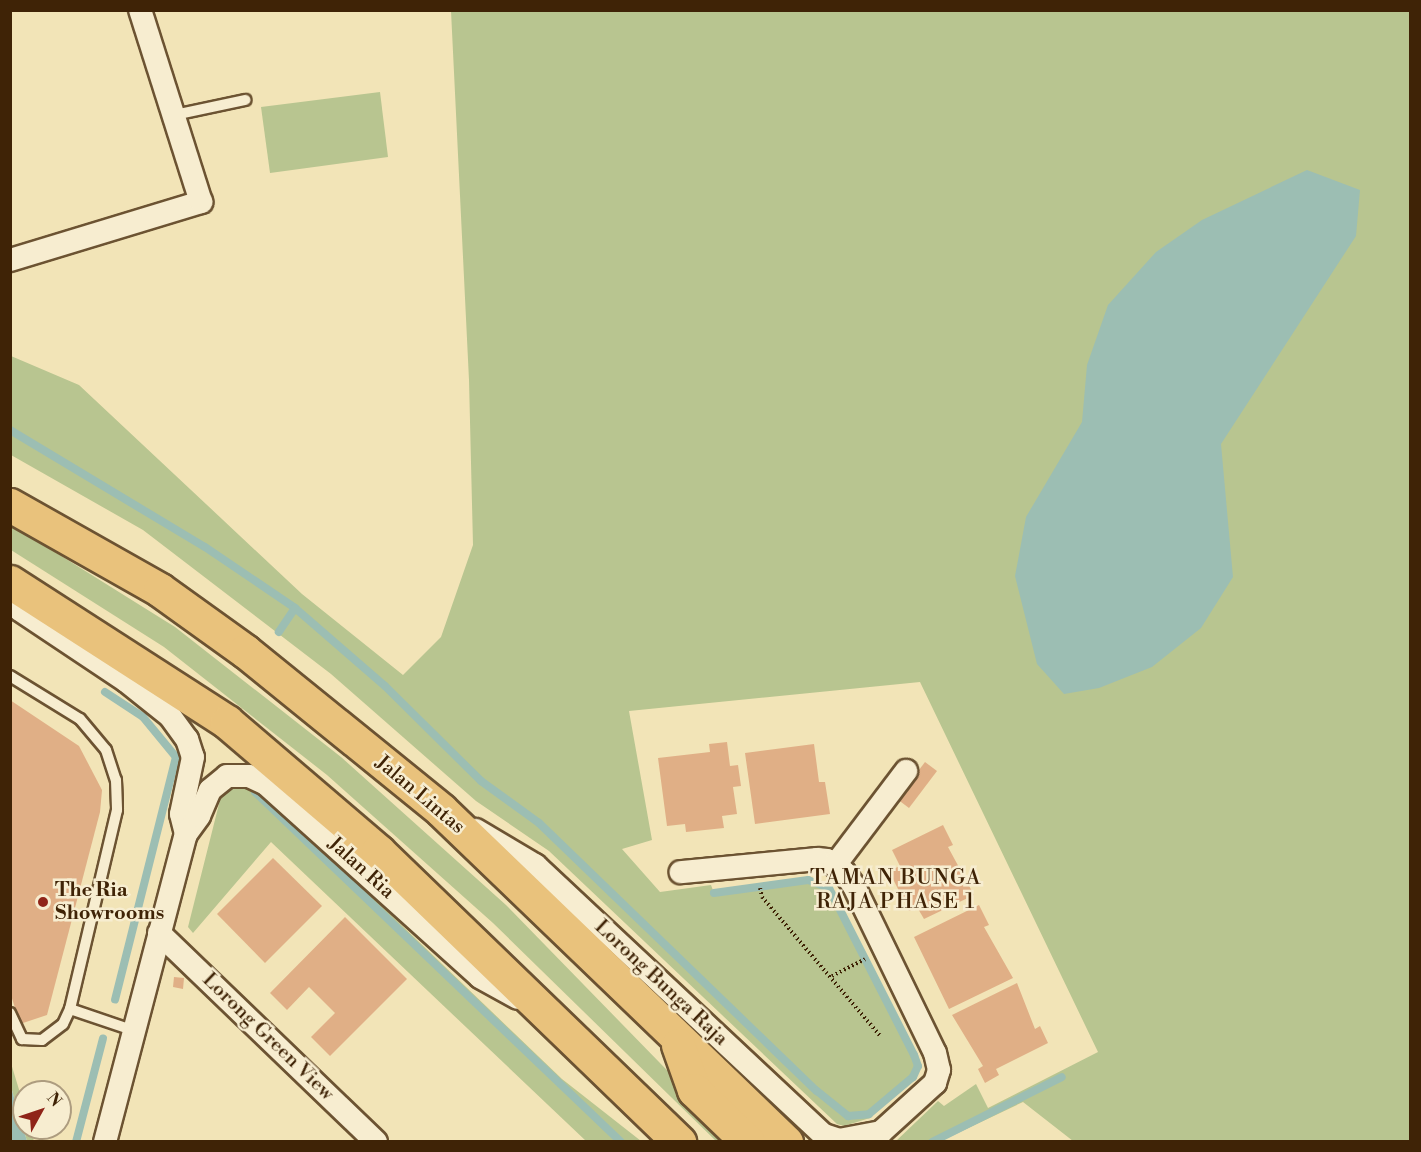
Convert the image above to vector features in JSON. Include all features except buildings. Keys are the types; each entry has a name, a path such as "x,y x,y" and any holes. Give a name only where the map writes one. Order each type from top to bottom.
{"highway":[{"name":"Jalan Lintas","path":"10,504 160,590 245,651 441,810 675,1038 786,1142"},
{"path":"10,582 227,722 378,851 679,1142"},
{"path":"675,1038 694,1090 748,1142"}],"street":[{"path":"10,260 201,202 140,10"},
{"name":"Jalan Ria","path":"10,597 20,610 144,695 170,716 187,739 193,757 182,814 186,834"},
{"path":"681,872 817,859 835,865 906,771"},
{"name":"Jalan Ria","path":"105,1142 186,834 200,816 210,790 227,776 249,776 266,784 480,977 549,1016"},
{"name":"Lorong Bunga Raja","path":"441,810 535,866 824,1135 839,1140 880,1137 928,1090 939,1070 926,1032 854,885 835,865"},
{"name":"Lorong Green View","path":"159,933 376,1142"}],"lane":[{"path":"174,115 245,100"},
{"path":"10,676 80,719 106,750 116,780 117,810 70,1009 63,1024 42,1040 22,1039 10,1013"},
{"path":"70,1009 135,1031"}],"path":[{"path":"760,888 762,897 832,976 881,1037"},
{"path":"832,976 865,960"}],"green space":[{"path":"451,11 1410,11 1410,1141 1073,1141 1023,1102 941,1141 896,1141 938,1101 944,1106 976,1084 988,1108 1098,1052 920,682 629,711 652,840 622,849 660,892 711,885 714,893 808,880 822,883 836,895 918,1066 913,1077 869,1114 870,1118 844,1126 837,1124 549,851 476,801 331,674 143,530 11,455 11,356 79,385 302,594 403,675 441,637 473,545 469,380"},
{"path":"380,92 388,157 270,173 261,107"},
{"path":"10,524 175,627 341,757 506,905 736,1141 716,1141 493,923 327,775 164,647 11,550"},
{"path":"249,787 272,801 562,1079 641,1141 586,1141 271,842 193,933 188,927 221,796 230,788"},
{"path":"10,1060 16,1080 12,1080 12,1090"}],"water":[{"path":"1307,170 1360,190 1356,236 1221,444 1233,577 1201,628 1152,667 1099,688 1064,694 1037,664 1015,576 1026,517 1082,422 1087,365 1108,305 1156,252 1202,220"},
{"path":"10,1087 12,1090 12,1140 27,1141 11,1141"}],"waterway":[{"path":"10,430 205,547 295,608 279,632"},
{"path":"295,608 385,686 481,781 539,823 817,1091 848,1116 869,1114 913,1077 918,1066 914,1055 829,888 808,880 714,893"},
{"path":"105,692 143,717 176,757 115,999"},
{"path":"255,792 621,1142"},
{"path":"76,1142 103,1038"},
{"path":"932,1142 1062,1077"}],"place":[{"name":"The Ria Showrooms","path":"43,902"}],"district":[{"name":"TAMAN BUNGA RAJA PHASE 1","path":"896,890"}]}
